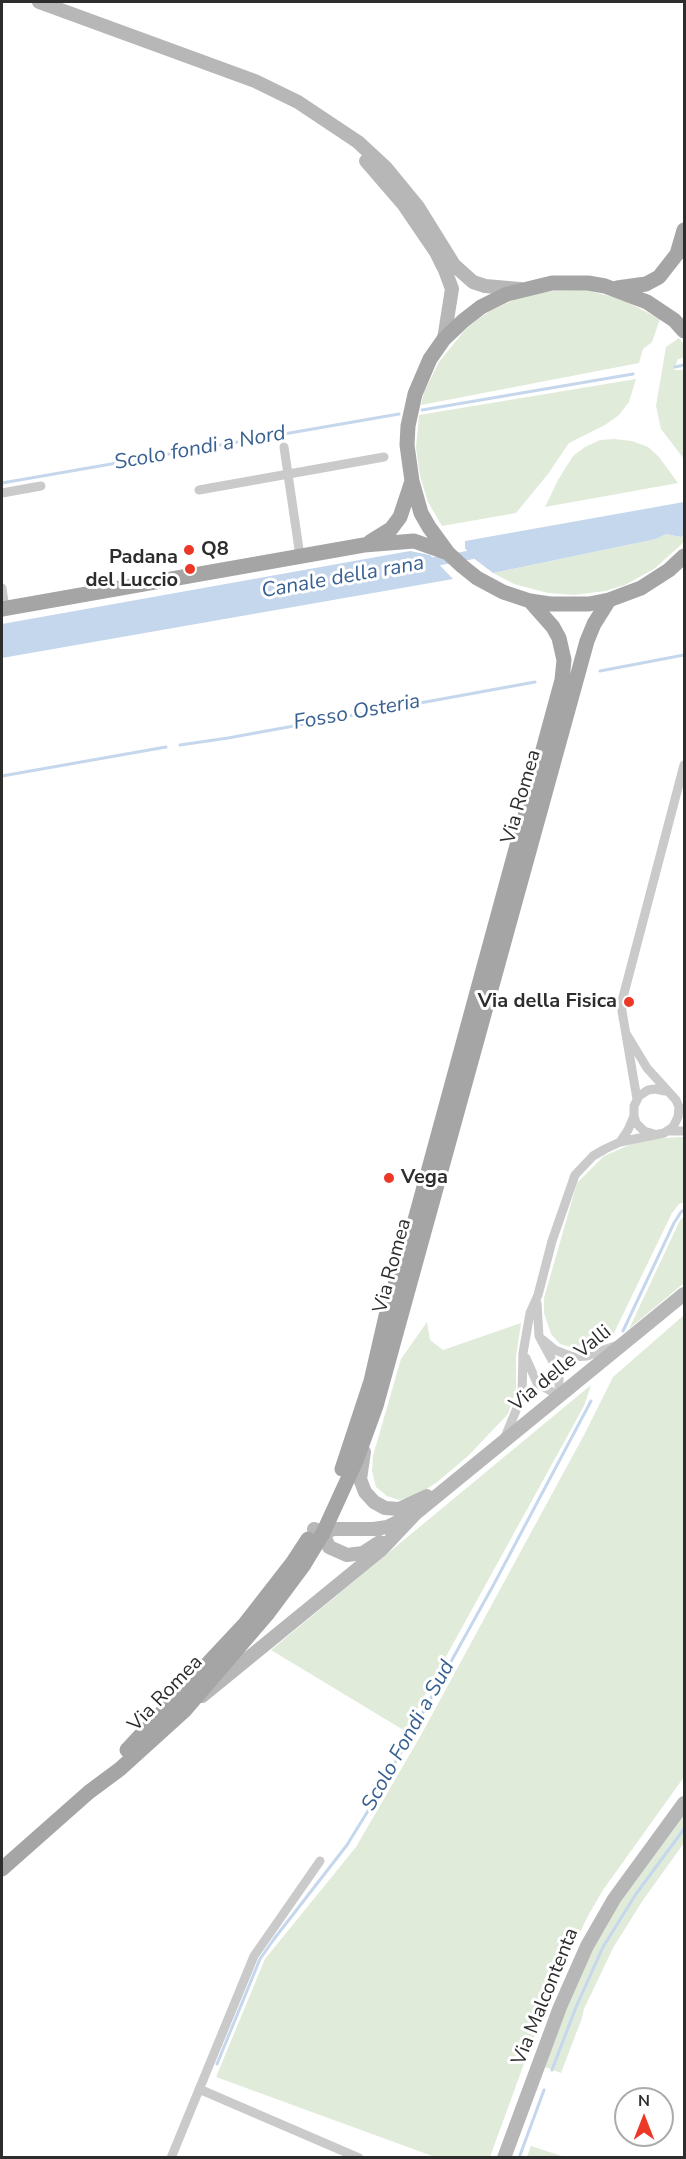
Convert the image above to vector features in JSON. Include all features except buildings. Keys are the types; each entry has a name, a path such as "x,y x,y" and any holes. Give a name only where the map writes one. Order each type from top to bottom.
{"main road":[{"path":"613,288 646,284 659,277 674,259 684,230"},
{"path":"684,331 674,320 655,306 634,295 613,288 569,282 552,283 507,294 481,307 444,339 425,369 412,405 407,445 412,481 421,513 429,527 448,553 477,578 503,592 530,601 570,605 609,600 655,580 684,556"},
{"path":"364,545 386,533 400,517 412,481"},
{"path":"3,609 364,545 414,541 448,553"},
{"name":"Via Romea","path":"2,1869 90,1792 120,1769 186,1708 268,1613 303,1566 369,1429 587,641 594,624 609,600"},
{"name":"Via Romea","path":"90,1792 244,1625 319,1531 348,1453 371,1381 389,1303 409,1242 562,680 564,660 559,638 553,627 530,601"}],"street":[{"path":"39,2 255,81 298,102 358,142 402,187 418,207 454,265 464,274 474,282 485,286 522,289"},
{"path":"327,120 391,189 436,252 452,289 449,320 444,339"},
{"path":"284,447 300,556"},
{"path":"200,490 384,458"},
{"path":"2,493 41,486"},
{"path":"2,588 3,609"},
{"path":"637,1099 622,1011 624,990 684,765"},
{"path":"627,1035 647,1068 674,1097 682,1110 677,1121 668,1131"},
{"path":"620,1142 634,1116 637,1099 652,1089 666,1091"},
{"path":"634,1116 641,1128 654,1134"},
{"path":"502,1442 519,1408 522,1396 525,1338 530,1313 538,1295 555,1231 575,1175 593,1156 620,1142 668,1131 684,1131"},
{"name":"Via delle Valli","path":"186,1708 357,1570 396,1535 416,1513 684,1294"},
{"path":"525,1338 526,1354 532,1375 542,1388 559,1396 557,1369 539,1336 538,1295"},
{"path":"539,1336 555,1350 573,1357 587,1356 624,1343"},
{"name":"Via delle Valli","path":"369,1429 360,1479 365,1492 374,1502 385,1508 399,1509 422,1500 439,1487 462,1475"},
{"name":"Via delle Valli","path":"396,1535 363,1552 347,1555 329,1548 319,1531 334,1528 387,1527 416,1513"},
{"name":"Via Malcontenta","path":"504,2157 560,2007 587,1946 619,1892 684,1803"},
{"path":"171,2157 257,1951 320,1861"},
{"path":"199,2089 359,2157"}],"green space":[{"path":"586,290 621,299 660,319 652,342 643,349 639,363 421,405 424,392 439,362 465,330 477,320 518,298 551,291"},
{"path":"679,338 684,345 684,358 678,359 674,370 684,370 684,459 661,429 656,406 666,347"},
{"path":"636,379 629,402 619,415 605,425 569,443 548,474 516,513 442,526 428,502 420,476 416,448 419,415"},
{"path":"600,440 632,441 648,447 659,457 678,483 545,507 573,456"},
{"path":"666,534 681,537 684,535 684,542 654,569 625,585 605,591 574,595 548,593 514,584 493,573 656,539"},
{"path":"684,1137 684,1202 679,1204 672,1213 612,1337 600,1343 576,1349 560,1344 551,1334 544,1313 544,1298 577,1183 604,1156 643,1139"},
{"path":"684,1217 684,1283 629,1329 680,1220"},
{"path":"684,1315 684,1777 603,1890 589,1914 560,1973 533,2039 490,2157 435,2157 216,2077 265,1959 356,1847 421,1735 584,1435 613,1377"},
{"path":"427,1322 430,1340 443,1350 521,1323 516,1357 516,1390 508,1414 468,1456 436,1483 415,1496 399,1500 387,1496 376,1487 372,1471 373,1456 401,1359"},
{"path":"591,1385 584,1406 405,1731 271,1650"},
{"path":"684,1811 684,1843 643,1900 613,1948 584,2009 561,2073 545,2067 566,2008 592,1948 632,1882"},
{"path":"531,2146 565,2157 527,2157"}],"water":[{"path":"684,502 684,535 681,537 666,534 656,539 493,573 472,557 465,548 465,541"},
{"path":"410,551 430,555 453,579 2,658 2,624"}],"waterway":[{"name":"Scolo fondi a Nord","path":"675,367 684,365"},
{"name":"Scolo fondi a Nord","path":"422,410 633,374"},
{"name":"Scolo fondi a Nord","path":"2,483 399,414"},
{"name":"Canale della rana","path":"427,563 481,553"},
{"name":"Fosso Osteria","path":"600,671 684,655"},
{"name":"Fosso Osteria","path":"180,745 535,682"},
{"name":"Fosso Osteria","path":"2,776 166,747"},
{"name":"Scolo Fondi a Sud","path":"623,1331 674,1223 684,1210"},
{"name":"Scolo Fondi a Sud","path":"217,2064 260,1959 347,1845 371,1806 494,1584 591,1401"},
{"path":"552,2070 576,2007 603,1947 636,1894 684,1829"},
{"path":"519,2158 544,2090"}],"place":[{"name":"Q8","path":"189,550"},
{"name":"Padana del Luccio","path":"190,569"},
{"name":"Via della Fisica","path":"629,1002"},
{"name":"Vega","path":"389,1178"}]}
